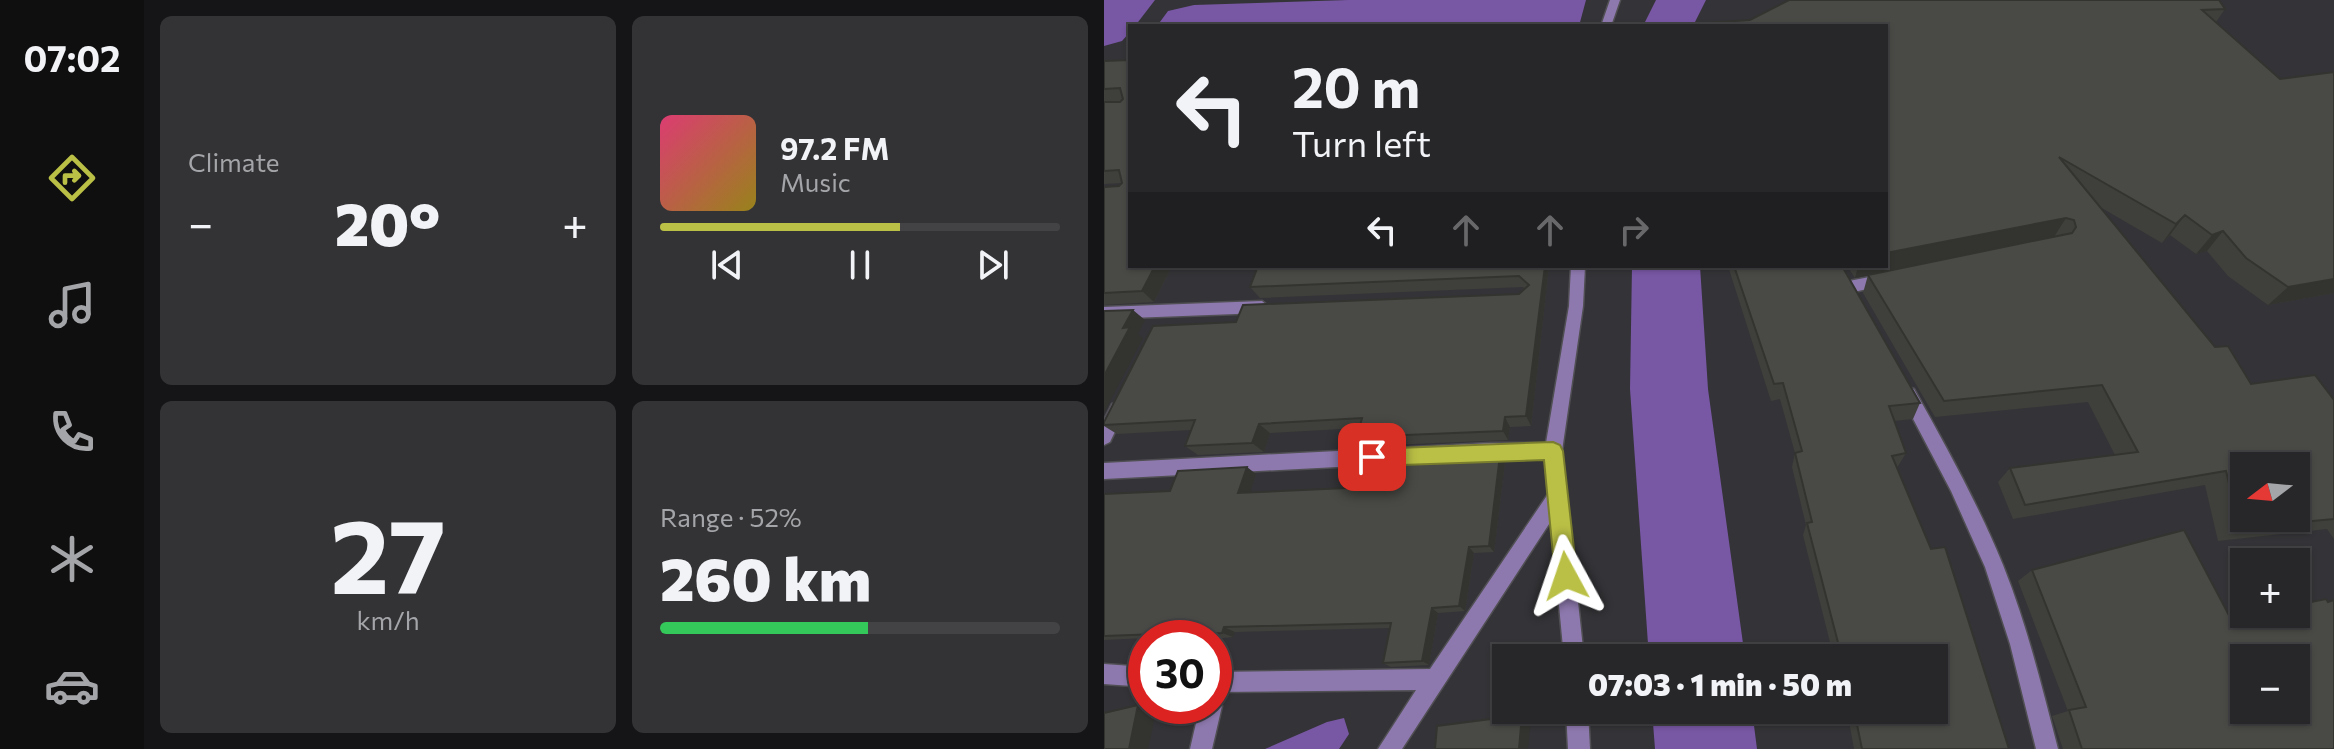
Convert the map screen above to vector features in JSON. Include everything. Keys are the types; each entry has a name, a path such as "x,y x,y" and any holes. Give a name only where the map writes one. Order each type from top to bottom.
{"street":[{"path":"1607,24 1615,0"},
{"path":"1573,644 1553,451 1576,306 1578,268"},
{"path":"1839,268 1852,294 1908,275"},
{"path":"1104,313 1164,318 1277,306"},
{"path":"1903,384 1949,467 1986,545 2013,619 2047,749"},
{"path":"1104,437 1125,395"},
{"path":"1104,471 1553,451"},
{"path":"1389,749 1558,495"},
{"path":"1104,674 1128,676"},
{"path":"1232,684 1436,679"},
{"path":"1201,749 1207,724"},
{"path":"1578,724 1579,749"}],"shaded area":[{"path":"1104,0 1155,0 1137,24 1128,24 1128,34 1122,41 1104,46"},
{"path":"1348,0 1586,0 1580,24 1158,24 1168,11 1194,5"},
{"path":"1344,718 1349,734 1339,749 1265,749 1327,722"}],"building":[{"path":"1789,0 2219,0 2225,9 2202,10 2280,79 2334,72 2334,279 2288,287 2246,258 2223,231 2212,235 2185,215 2176,224 2059,157 2215,347 2228,346 2251,384 2315,375 2334,400 2334,519 2310,521 2310,452 2230,452 2230,487 2226,471 2025,505 2010,468 2138,452 2102,385 1944,401 1868,275 2072,233 2076,227 2074,220 2066,218 1888,253 1888,24 1706,24 1750,20"},
{"path":"1128,60 1128,268 1154,268 1142,291 1104,293 1104,187 1122,183 1119,170 1104,171 1104,102 1120,102 1123,99 1120,88 1104,89 1104,61"},
{"path":"1257,268 1545,268 1526,416 1505,417 1503,431 1357,437 1362,418 1259,424 1252,443 1185,446 1195,420 1104,425 1153,326 1236,322 1243,305 1519,294 1529,285 1519,276 1250,287"},
{"path":"1735,268 1843,268 1920,403 1889,406 1906,453 1892,456 1931,549 1945,547 2009,749 1862,749 1857,724 1948,724 1948,644 1838,644 1807,523 1812,522 1795,453 1802,451 1783,383 1774,384"},
{"path":"1133,310 1123,328 1130,327 1104,376 1104,311"},
{"path":"1500,455 1489,546 1469,547 1459,606 1432,608 1422,661 1383,663 1391,623 1232,627 1232,620 1128,620 1128,635 1104,636 1104,494 1170,491 1178,471 1247,467 1238,493 1346,488 1353,462"},
{"path":"2184,530 2230,617 2230,628 2310,628 2310,602 2334,600 2334,749 2082,749 2069,710 2086,707 2032,570"},
{"path":"1128,707 1128,724 1134,724 1129,749 1104,749 1104,713"},
{"path":"1492,719 1492,724 1521,724 1519,749 1435,749 1437,726"}],"waterway":[{"path":"1669,24 1681,0"},
{"path":"1666,268 1669,389 1696,644"},
{"path":"1703,724 1706,749"}],"route":[{"path":"1372,457 1553,451 1566,576"}]}
